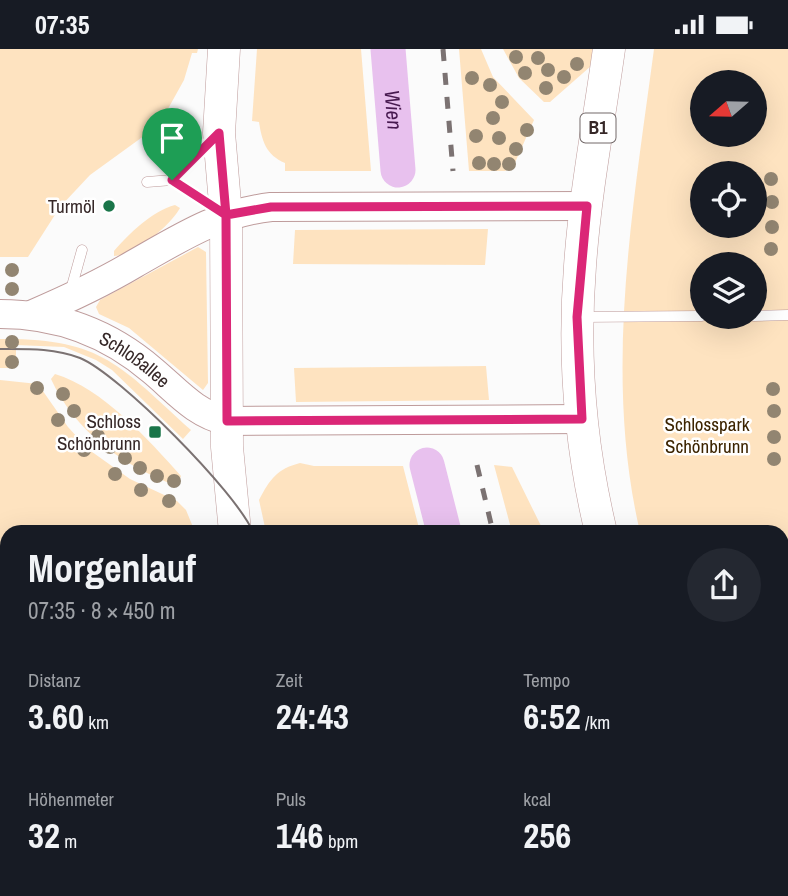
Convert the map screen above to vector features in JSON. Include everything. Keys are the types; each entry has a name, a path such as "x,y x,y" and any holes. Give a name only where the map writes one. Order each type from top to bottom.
{"main road":[{"path":"224,49 216,209 230,495 234,525"},
{"name":"B1","path":"600,525 582,419 577,317 587,206 609,49"},
{"name":"Schloßallee","path":"33,314 68,299 184,234 216,209 587,206"},
{"name":"Schloßallee","path":"0,314 33,314 89,330 129,351 200,412 227,421"},
{"path":"227,421 582,419"}],"lane":[{"path":"172,180 219,133"},
{"path":"147,182 172,180 216,209"},
{"path":"68,299 82,250"},
{"path":"577,317 690,316"},
{"path":"767,316 788,316"}],"green space":[{"path":"0,49 198,49 197,53 192,53 184,80 159,125 90,175 60,207 28,257 0,257"},
{"path":"257,49 361,49 371,171 285,171 285,163 273,156 266,147 259,122 252,121"},
{"path":"459,49 481,49 493,77 534,120 513,167 505,171 469,171"},
{"path":"503,49 598,49 591,66 550,102 544,102 519,78"},
{"name":"Schlosspark Schönbrunn","path":"654,49 788,49 788,525 639,525 629,472 624,412 625,291"},
{"path":"175,205 180,208 160,231 132,251 114,256 114,251 142,223"},
{"path":"488,229 485,265 293,264 295,230"},
{"path":"198,247 206,252 208,383 203,390 129,328 99,314 96,307 100,300"},
{"path":"0,339 63,344 86,350 107,360 126,372 191,430 183,439 112,370 96,360 64,347 16,345 16,368 0,368"},
{"path":"486,366 489,400 296,402 294,368"},
{"path":"55,374 90,391 124,417 181,476 177,486 121,458 88,431 61,398 51,379"},
{"path":"0,380 38,384 68,427 88,449 130,479 177,501 186,510 192,525 0,525"},
{"path":"300,463 314,466 403,466 418,525 264,525 259,500 275,476 285,468"},
{"path":"494,465 512,467 541,525 510,525"}],"waterway":[{"name":"Wien","path":"388,49 398,170"},
{"name":"Wien","path":"427,465 442,525"}],"tram line":[{"path":"0,349 60,352 80,358 98,368 175,436 224,490 249,525"}],"railway":[{"path":"443,49 453,171"},
{"path":"477,465 491,525"}],"place":[{"name":"Turmöl","path":"109,206"},
{"name":"Schloss Schönbrunn","path":"155,432"}],"route":[{"path":"172,180 209,146 219,133 226,215 271,207 587,206 577,317 582,419 227,421 226,215 172,180"}]}
